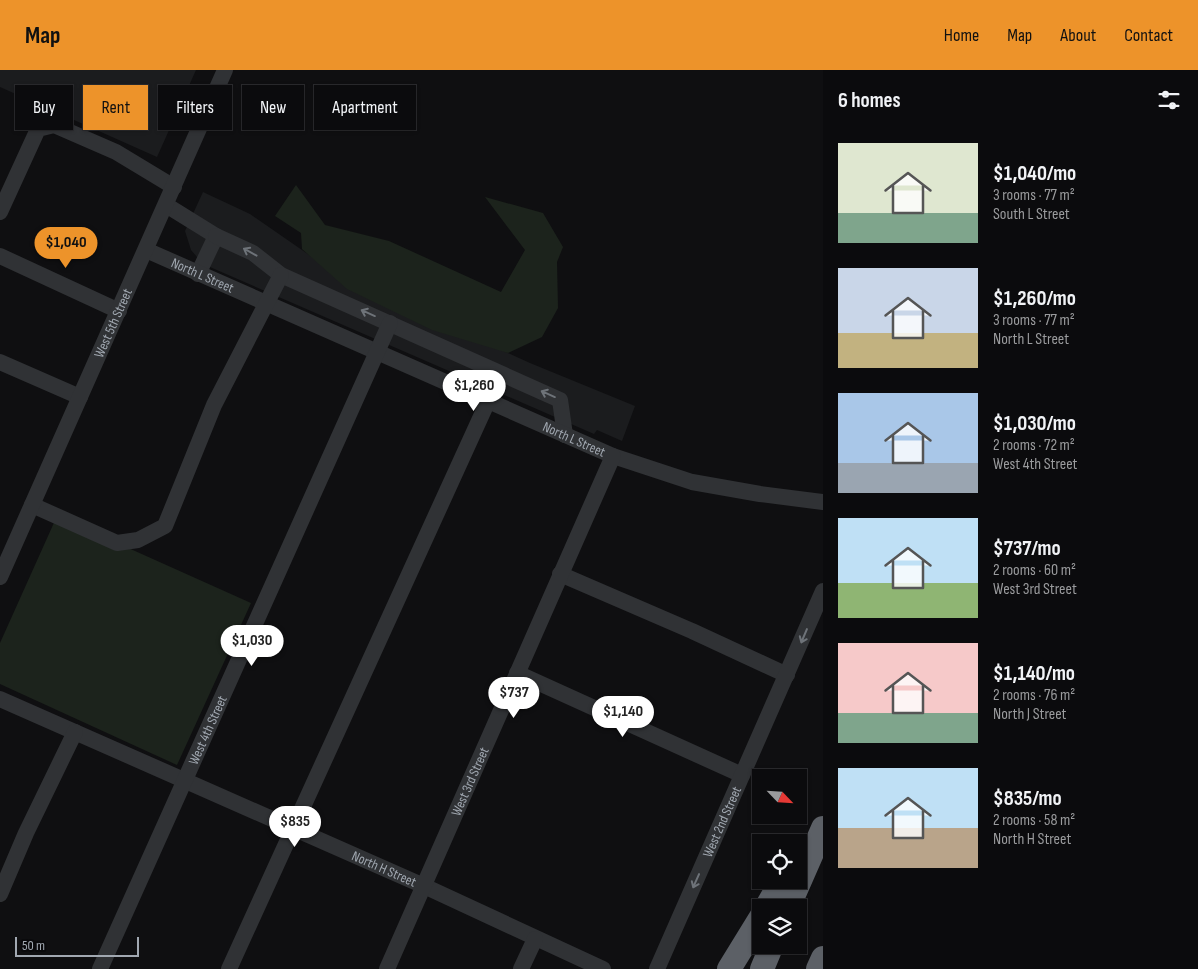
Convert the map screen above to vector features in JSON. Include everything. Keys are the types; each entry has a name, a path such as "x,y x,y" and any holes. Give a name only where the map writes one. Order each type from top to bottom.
{"highway":[{"path":"807,837 823,808"},
{"path":"792,899 823,828"},
{"path":"729,969 752,932"},
{"path":"762,969 768,954"},
{"path":"818,969 823,958"}],"street":[{"name":"West 5th Street","path":"1,573 225,70"},
{"path":"0,212 38,129 54,125 116,152 174,187"},
{"path":"166,205 216,236 254,253 281,274 560,400 565,435"},
{"path":"198,274 216,236"},
{"name":"North L Street","path":"146,250 613,456 692,482 760,494 823,502"},
{"path":"0,256 119,310"},
{"path":"32,505 117,543 138,540 165,526 214,405 281,274"},
{"name":"West 4th Street","path":"100,969 390,323"},
{"path":"0,362 80,397"},
{"path":"229,969 488,401"},
{"name":"West 3rd Street","path":"387,969 613,456"},
{"path":"560,574 787,675"},
{"name":"West 2nd Street","path":"657,969 823,591"},
{"path":"517,673 742,775"},
{"name":"North H Street","path":"0,699 183,782 424,886 603,969"},
{"path":"0,894 26,834 75,732"},
{"path":"521,969 535,939"}],"shaded area":[{"path":"0,70 196,70 189,85 158,85 158,130 169,130 157,157 96,130 148,130 148,85 83,85 83,124 73,120 73,85 15,85 15,94 0,87"},
{"path":"296,185 325,225 389,241 501,292 525,250 485,197 543,213 563,247 557,262 558,308 542,337 508,353 432,330 347,289 302,249 301,233 275,216"},
{"path":"203,192 250,214 341,277 530,363 635,406 622,441 597,430 594,434 203,264 191,250 185,231"},
{"path":"57,516 251,603 177,765 0,684 0,643"}]}
